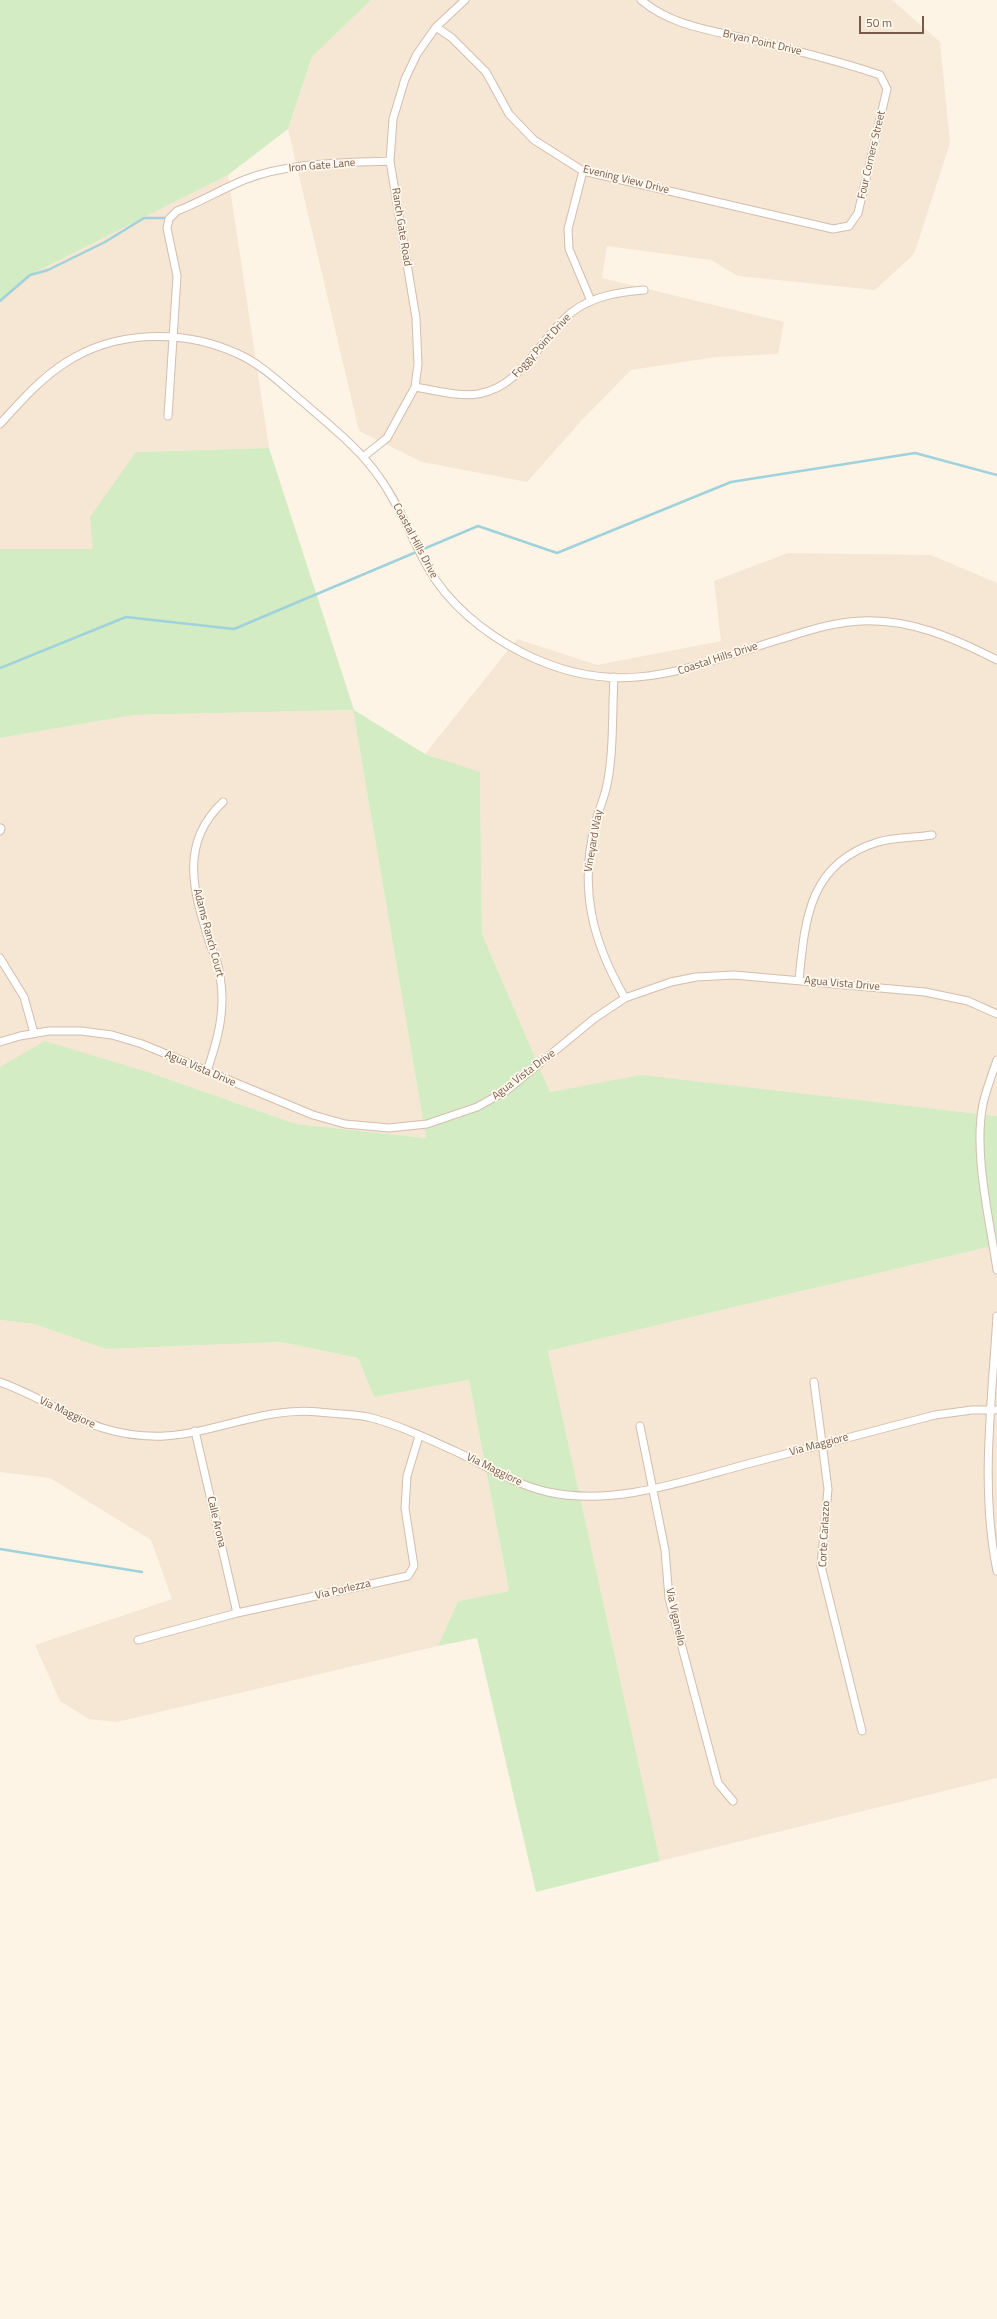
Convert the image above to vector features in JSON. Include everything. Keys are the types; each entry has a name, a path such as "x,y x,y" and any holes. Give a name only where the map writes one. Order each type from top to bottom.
{"street":[{"name":"Ranch Gate Road","path":"363,457 387,438 415,387 419,352 416,318 390,161 393,119 403,84 417,54 436,27 465,0"},
{"name":"Bryan Point Drive","path":"641,0 659,13 686,25 836,60 880,75 885,81"},
{"name":"Evening View Drive","path":"436,27 452,38 486,72 509,114 534,140 583,171 834,228 849,226"},
{"name":"Four Corners Street","path":"849,226 859,206 887,89 885,81"},
{"name":"Iron Gate Lane","path":"174,337 177,276 167,228 169,218 177,211 245,180 281,170 311,165 390,161"},
{"path":"583,171 568,228 569,248 591,301"},
{"name":"Foggy Point Drive","path":"415,387 451,393 478,394 512,380 572,312 591,301 621,292 644,290"},
{"name":"Coastal Hills Drive","path":"0,424 38,385 76,356 100,346 125,339 150,337 174,337 208,343 237,354 265,370 363,457 390,494 428,569 441,588 466,614 496,637 534,658 566,670 614,677 646,677 673,673 820,626 862,621 890,622 924,628 952,638 997,660"},
{"path":"168,416 174,337"},
{"name":"Vineyard Way","path":"614,677 606,789 595,825 588,863 587,892 600,946 625,998"},
{"name":"Adams Ranch Court","path":"207,1071 219,1033 222,1012 222,988 219,970 194,888 193,861 196,844 204,825 223,802"},
{"path":"799,980 807,914 820,885 834,868 850,855 878,842 932,835"},
{"path":"0,958 24,997 34,1033"},
{"name":"Agua Vista Drive","path":"0,1042 34,1033 65,1030 112,1035 142,1044 313,1115 345,1124 389,1128 427,1124 464,1113 506,1091 595,1018 625,998 677,981 708,975 734,974 925,992 968,1001 997,1014"},
{"path":"997,1060 983,1105 981,1160 997,1270"},
{"path":"997,1316 990,1513 997,1571"},
{"name":"Via Maggiore","path":"0,1382 23,1391 77,1420 100,1428 128,1434 153,1436 195,1431 272,1413 311,1411 368,1417 420,1436 515,1481 550,1492 589,1496 654,1488 935,1415 972,1410 994,1411"},
{"name":"Corte Carlazzo","path":"814,1382 828,1490 821,1566 862,1731"},
{"name":"Via Viganello","path":"640,1426 654,1488 665,1550 669,1598 718,1783 733,1802"},
{"name":"Calle Arona","path":"195,1431 237,1613"},
{"name":"Via Porlezza","path":"138,1640 237,1613 408,1576 414,1566 405,1508 407,1476 420,1436"}],"shaded area":[{"path":"371,0 892,0 940,42 950,143 914,254 875,290 738,276 711,260 607,246 602,278 784,322 778,354 716,357 631,370 583,419 527,482 422,462 359,431 288,129 312,57"},
{"path":"228,175 269,448 136,452 93,549 0,549 0,301 30,275"},
{"path":"788,553 931,555 997,583 997,1116 641,1076 550,1092 482,934 480,773 425,754 517,639 597,665 721,641 714,581"},
{"path":"353,710 426,1138 296,1124 151,1073 0,1067 0,738 134,715"},
{"path":"997,1245 997,1778 660,1861 548,1351"},
{"path":"0,1320 34,1324 106,1349 281,1342 358,1358 374,1397 469,1380 509,1591 458,1601 438,1646 117,1722 89,1719 60,1701 35,1645 172,1599 151,1540 50,1478 0,1472"}],"green space":[{"path":"0,0 371,0 312,57 288,129 228,175 30,275 0,301"},
{"path":"269,448 354,710 425,754 480,772 482,934 550,1092 641,1075 997,1116 997,1245 548,1351 660,1861 536,1892 477,1638 438,1646 458,1601 509,1591 469,1380 374,1397 358,1358 281,1342 106,1349 34,1324 0,1320 0,1067 45,1041 151,1073 296,1124 426,1138 353,710 134,715 0,738 0,549 93,549 90,517 136,452"}],"waterway":[{"path":"0,301 30,275 48,270 105,242 144,218 166,218"},
{"path":"0,668 126,617 234,629 478,526 557,553 731,482 915,453 997,475"},
{"path":"0,1549 142,1572"}]}
